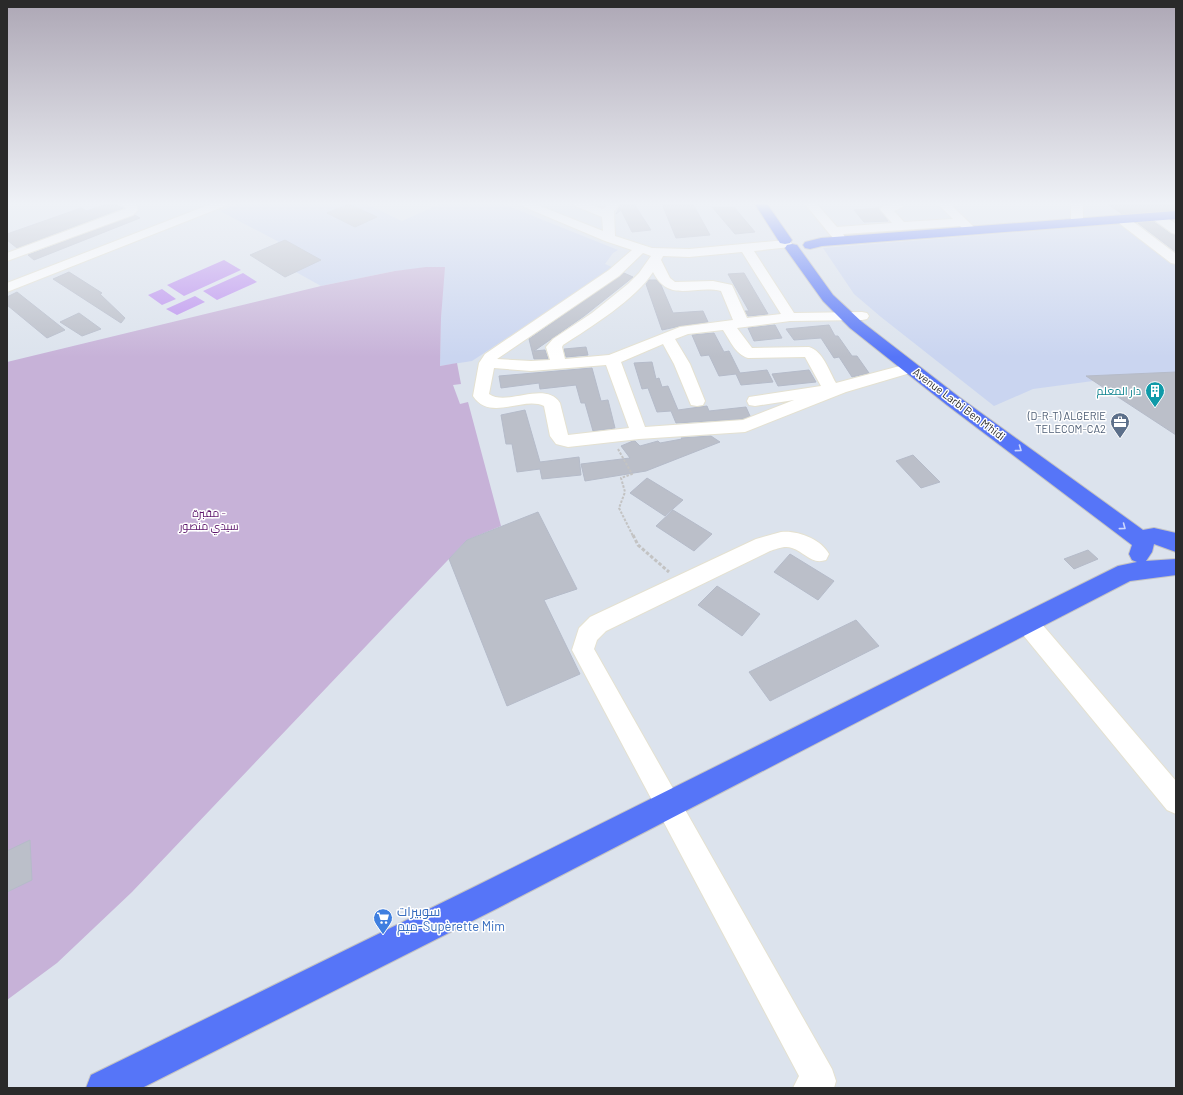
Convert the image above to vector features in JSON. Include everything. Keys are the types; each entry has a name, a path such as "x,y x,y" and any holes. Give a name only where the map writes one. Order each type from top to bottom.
{"main road":[{"name":"Avenue Larbi Ben M'hidi","path":"805,255 820,288 854,316 911,368 1160,540"},
{"name":"Avenue Larbi Ben M'hidi","path":"854,316 889,339 1127,512 1160,540"},
{"path":"1160,540 1146,552 1158,562 1174,567"},
{"path":"1126,572 1138,558 1160,540"},
{"path":"104,1088 487,897 1126,572 1174,567"}],"street":[{"path":"30,279 11,264 31,255"},
{"path":"7,288 86,255"},
{"path":"633,255 614,273 490,357 487,362 482,396 485,400 497,403 535,399 548,400 552,403 559,436 562,440 567,441 745,426 836,389 911,368"},
{"path":"657,256 667,255"},
{"path":"751,255 790,317"},
{"path":"657,256 666,282 670,285 678,287 720,286 727,288 735,323 743,348 748,353 809,352 813,355 836,389"},
{"path":"559,364 554,347 558,342 597,316 633,287 644,276 657,256"},
{"path":"487,362 531,366 612,360 684,330 790,317 854,316"},
{"path":"666,337 682,364 697,401"},
{"path":"612,360 639,434"},
{"path":"755,401 836,389"},
{"path":"818,1086 668,804 583,650 587,636 598,624 763,545 784,538 798,541 819,554"},
{"path":"1027,623 1176,801"}],"path":[{"path":"614,437 621,455 632,474 621,478 625,492 619,508 638,545 684,584"}],"shaded area":[{"path":"250,255 611,255 605,264 614,268 472,361 440,366 444,267 395,271 321,286 296,272 285,277"},
{"path":"828,255 1162,255 1176,266 1176,372 1087,376 1093,381 1033,389 994,406 854,294"},
{"path":"224,260 241,270 184,296 167,285"},
{"path":"243,273 257,282 217,300 203,291"},
{"path":"162,289 176,299 162,305 148,295"},
{"path":"195,296 205,302 177,315 166,309"}],"green space":[{"name":"مقبرة - سيدي منصور","path":"426,267 445,267 441,318 440,366 457,363 461,384 453,385 460,404 468,402 501,526 467,540 132,892 57,963 7,1000 7,362 321,286 395,271"}],"building":[{"path":"28,255 46,255 34,260"},
{"path":"250,255 312,255 321,260 285,277"},
{"path":"69,272 102,293 100,294 125,318 121,323 53,279"},
{"path":"624,273 633,277 584,316 534,351 545,350 548,359 534,359 529,339"},
{"path":"744,273 768,314 748,316 745,311 749,311 728,274"},
{"path":"649,280 657,280 661,285 673,313 703,311 708,322 662,330 646,284"},
{"path":"17,292 65,330 47,338 7,305 7,297"},
{"path":"79,313 101,329 82,336 60,322"},
{"path":"775,325 782,338 754,341 748,328"},
{"path":"829,325 835,336 838,336 852,356 857,356 869,373 852,377 839,357 834,358 821,338 794,340 786,329"},
{"path":"714,333 724,352 729,351 740,373 767,370 773,382 741,385 736,374 719,376 709,355 701,356 692,335"},
{"path":"586,347 588,355 566,357 564,349"},
{"path":"652,362 656,379 659,378 662,387 668,386 678,410 707,406 709,411 746,407 750,416 743,419 676,423 671,411 657,412 648,388 642,389 634,363"},
{"path":"592,368 601,401 608,400 615,428 593,431 585,403 581,403 576,385 540,389 539,383 501,388 499,376"},
{"path":"809,370 816,382 778,386 772,374"},
{"name":"دار المعلم","path":"1176,372 1176,435 1086,376"},
{"path":"525,410 540,462 579,457 581,475 542,479 540,469 517,472 512,444 506,444 501,415"},
{"path":"711,436 720,442 646,471 585,481 581,464 630,458 621,446 633,441 640,446 658,441 660,443 682,439 681,438"},
{"path":"913,455 940,482 921,488 896,461"},
{"path":"647,478 683,500 665,516 630,493"},
{"path":"673,510 712,534 694,551 656,526"},
{"path":"538,512 577,589 544,600 580,674 507,706 449,559 467,540"},
{"path":"1088,550 1098,559 1074,569 1064,559"},
{"path":"790,554 834,581 818,600 774,572"},
{"path":"717,586 760,614 742,636 698,605"},
{"path":"856,620 879,646 770,701 749,672"},
{"path":"30,840 32,880 7,892 7,851"}],"place":[{"name":"دار المعلم","path":"1155,408"},
{"name":"(D-R-T) ALGERIE TELECOM-CA2","path":"1120,439"},
{"name":"سوبيرات ميم-Supèrette Mim","path":"383,935"}]}
